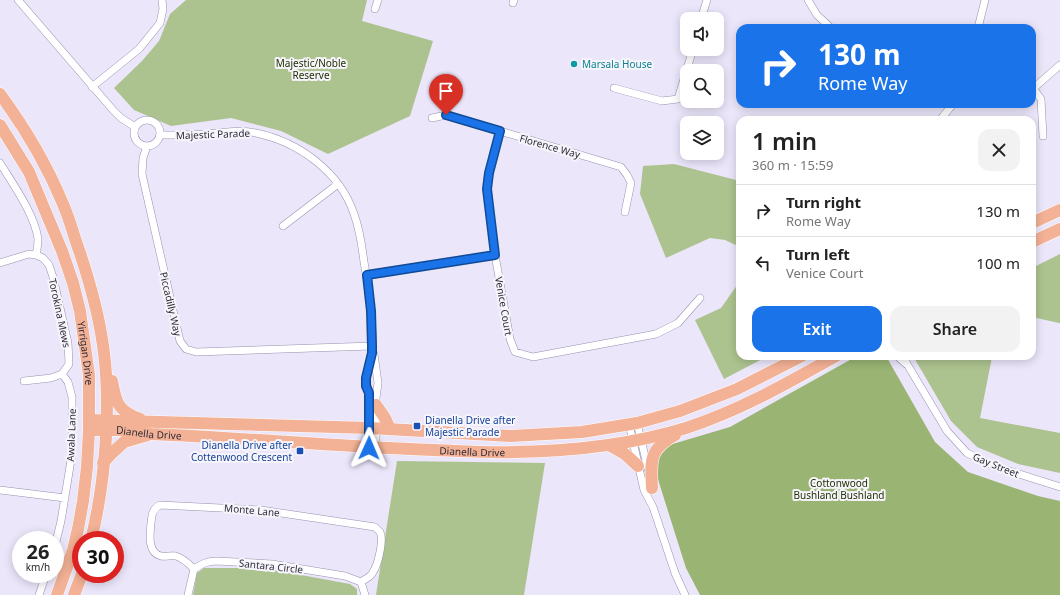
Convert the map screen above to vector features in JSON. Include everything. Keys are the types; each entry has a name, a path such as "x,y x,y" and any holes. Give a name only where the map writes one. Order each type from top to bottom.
{"main road":[{"name":"Yirrigan Drive","path":"0,94 44,164 64,205 88,278 97,312 104,353 106,425 97,518 93,531"},
{"name":"Yirrigan Drive","path":"0,125 29,172 45,208 73,282 80,311 89,375 90,425 87,467 78,529 57,595"},
{"path":"1036,221 1060,210"},
{"path":"1036,240 1060,230"},
{"path":"97,312 106,330 115,400 122,409 151,428"},
{"name":"Dianella Drive","path":"151,428 373,428 511,436 582,432 633,423 680,411 737,389 794,360"},
{"name":"Dianella Drive","path":"90,425 151,428 372,448 514,452 585,449 637,440 686,428 749,403 829,360"},
{"path":"376,405 390,429"},
{"path":"103,463 124,442 151,428"},
{"path":"652,488 651,462 654,453 659,445 686,428"},
{"path":"609,445 626,454 638,466"},
{"path":"74,595 79,583"}],"street":[{"path":"18,0 121,118 135,127"},
{"path":"92,86 139,49 160,23 163,9 162,0"},
{"path":"375,9 378,0"},
{"path":"703,12 707,0"},
{"path":"808,0 817,15 827,24"},
{"path":"979,24 986,0"},
{"path":"614,88 662,102 678,99 691,56"},
{"path":"1036,85 1060,65"},
{"path":"1036,93 1041,100 1042,136"},
{"name":"Florence Way","path":"432,118 446,115 621,167 631,183 624,212"},
{"path":"143,121 152,121 158,126 160,135 157,142 147,146 141,144 136,140 134,134 135,127 143,121"},
{"name":"Majestic Parade","path":"160,135 204,134 232,131 255,133 278,139 301,150 315,160 338,184 348,200 356,220 367,275 371,311 372,350 366,378 366,386 369,393 373,428"},
{"name":"Venice Court","path":"500,131 489,173 487,189 495,255 510,339 515,352 533,357 656,334 678,323 700,298"},
{"name":"Piccadilly Way","path":"147,146 143,158 142,174 180,341 186,349 196,352 372,350"},
{"path":"0,163 25,204 36,231 38,241 36,255 29,254 0,263"},
{"path":"282,226 338,184"},
{"name":"Torokina Mews","path":"36,255 43,258 49,265 68,343 69,364 62,374"},
{"path":"367,275 495,255"},
{"name":"Majestic Parade","path":"372,350 378,378 372,448"},
{"name":"Gay Street","path":"902,360 907,364"},
{"name":"Gay Street","path":"906,360 946,431 967,454 994,466 1060,487"},
{"path":"24,381 51,378 62,374"},
{"name":"Awala Lane","path":"59,531 72,454 72,397 68,382 62,374"},
{"path":"633,423 652,488 653,507"},
{"path":"637,440 638,466 644,490 653,507 675,573 685,595"},
{"path":"0,490 65,498"},
{"name":"Monte Lane","path":"194,569 182,558 176,556 160,556 156,554 151,545 150,539 152,515 156,507 160,505 261,510 375,527 380,532 381,537 377,562 371,575 361,582"},
{"name":"Santara Circle","path":"194,569 209,561 272,564 345,576 361,582"},
{"path":"188,595 194,569"},
{"path":"361,582 365,595"},
{"path":"39,595 43,583"}],"green space":[{"name":"Majestic/Noble Reserve","path":"186,0 367,0 362,21 433,41 410,116 328,154 281,131 231,118 171,126 134,110 114,88 142,61 159,41 170,14"},
{"path":"674,164 736,180 736,245 725,240 710,238 666,258 640,194 643,166"},
{"path":"1060,254 1060,323 1036,318 1036,266"},
{"path":"736,287 736,360 760,360 724,379 695,320 721,308"},
{"name":"Cottonwood Bushland Bushland","path":"850,360 888,360 935,442 968,472 1038,496 1060,501 1060,595 700,595 686,568 649,451 730,427"},
{"path":"915,360 991,360 980,418 1060,433 1060,473 1018,464 977,447 951,421"},
{"path":"397,461 545,463 524,595 376,595"},
{"path":"204,568 263,568 350,584 357,589 357,595 193,595 197,573"}],"place":[{"name":"Marsala House","path":"574,64"},
{"name":"Dianella Drive after Majestic Parade","path":"417,426"},
{"name":"Dianella Drive after Cottenwood Crescent","path":"300,451"}],"route":[{"path":"369,448 369,393 366,386 366,378 369,368 370,355 372,353 371,311 367,275 495,255 487,189 489,173 500,131 446,115"}]}
